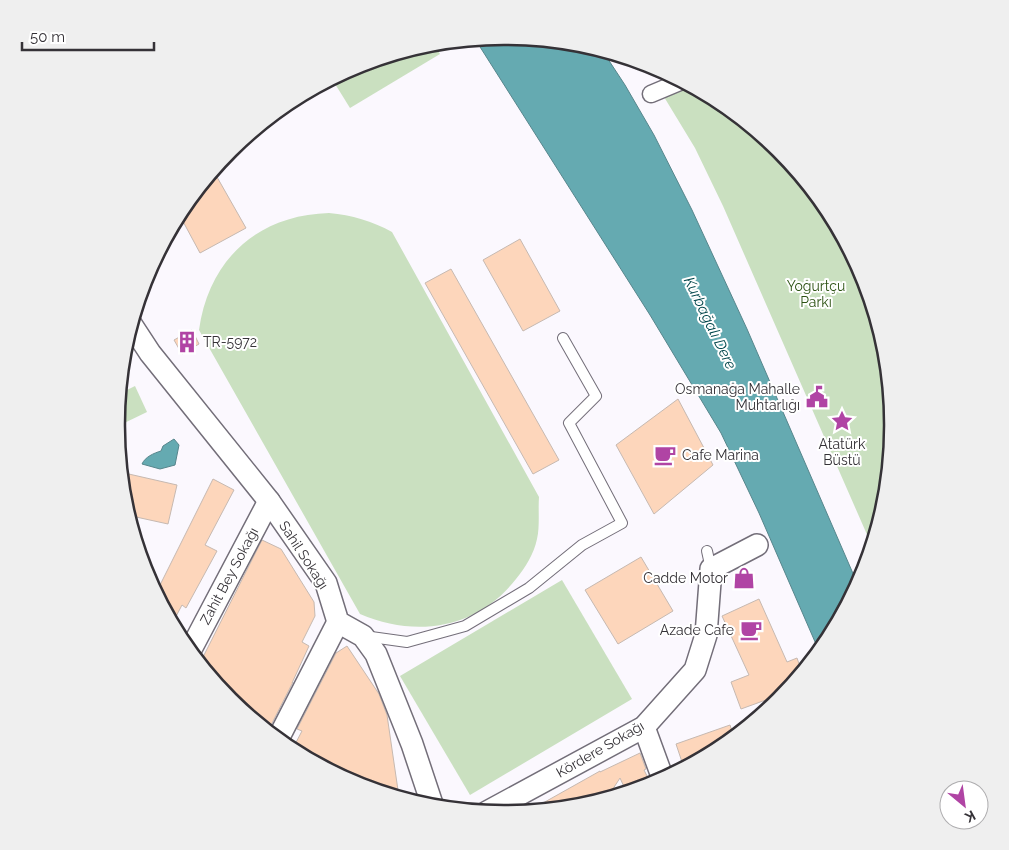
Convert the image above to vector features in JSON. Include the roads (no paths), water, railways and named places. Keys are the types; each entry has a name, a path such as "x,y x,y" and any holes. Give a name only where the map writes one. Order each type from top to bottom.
{"street":[{"path":"651,94 674,84"},
{"name":"Sahil Sokağı","path":"136,332 150,353 269,501 326,583 338,622"},
{"name":"Zahit Bey Sokağı","path":"194,643 269,501"},
{"name":"Kördere Sokağı","path":"500,805 644,727 695,670 706,635 709,560 756,545"},
{"path":"281,732 338,622 362,636 376,654 412,744 430,798"},
{"path":"644,727 660,772"}],"lane":[{"path":"362,636 407,642 465,626 529,588 582,546 622,523 569,424 596,396 563,338"}],"water":[{"name":"Kurbağalı Dere","path":"504,45 554,48 608,60 654,135 692,210 747,329 854,575 834,615 815,643 759,513 721,433 650,315 479,46"},
{"path":"174,439 179,445 175,465 160,469 142,464 147,457 161,451 163,446"}],"place":[{"name":"TR-5972","path":"187,342"},
{"name":"Osmanağa Mahalle Muhtarlığı","path":"817,397"},
{"name":"Atatürk Büstü","path":"842,421"},
{"name":"Cafe Marina","path":"665,455"},
{"name":"Cadde Motor","path":"744,578"},
{"name":"Azade Cafe","path":"751,630"}],"park label":[{"name":"Yoğurtçu Parkı","path":"816,294"}]}
